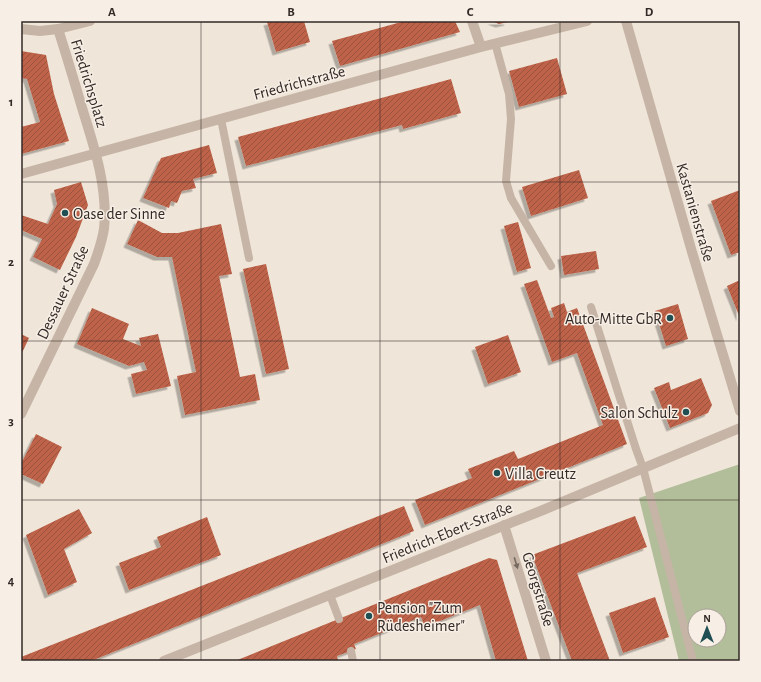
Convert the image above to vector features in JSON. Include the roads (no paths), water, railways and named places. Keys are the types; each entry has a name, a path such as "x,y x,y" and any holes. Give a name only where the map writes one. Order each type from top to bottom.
{"street":[{"name":"Friedrichsplatz","path":"90,21 58,29 96,153"},
{"path":"472,21 481,47"},
{"name":"Friedrichstraße","path":"21,174 481,47 586,21"},
{"name":"Kastanienstraße","path":"626,21 661,148 740,411"},
{"path":"21,29 40,32 58,29"},
{"name":"Dessauer Straße","path":"21,414 100,249 104,229 104,211 103,193 96,153"},
{"name":"Friedrich-Ebert-Straße","path":"164,661 504,525 740,428"},
{"name":"Georgstraße","path":"504,525 546,661"}],"lane":[{"path":"495,44 509,94 511,119 506,181 511,198 551,266"},
{"path":"221,119 249,258"},
{"path":"591,307 643,468 693,661"},
{"path":"330,595 339,619"},
{"path":"351,651 353,661"}],"place":[{"name":"Oase der Sinne","path":"65,213"},
{"name":"Auto-Mitte GbR","path":"670,318"},
{"name":"Salon Schulz","path":"686,412"},
{"name":"Villa Creutz","path":"497,473"},
{"name":"Pension \"Zum Rüdesheimer\"","path":"369,616"}]}
